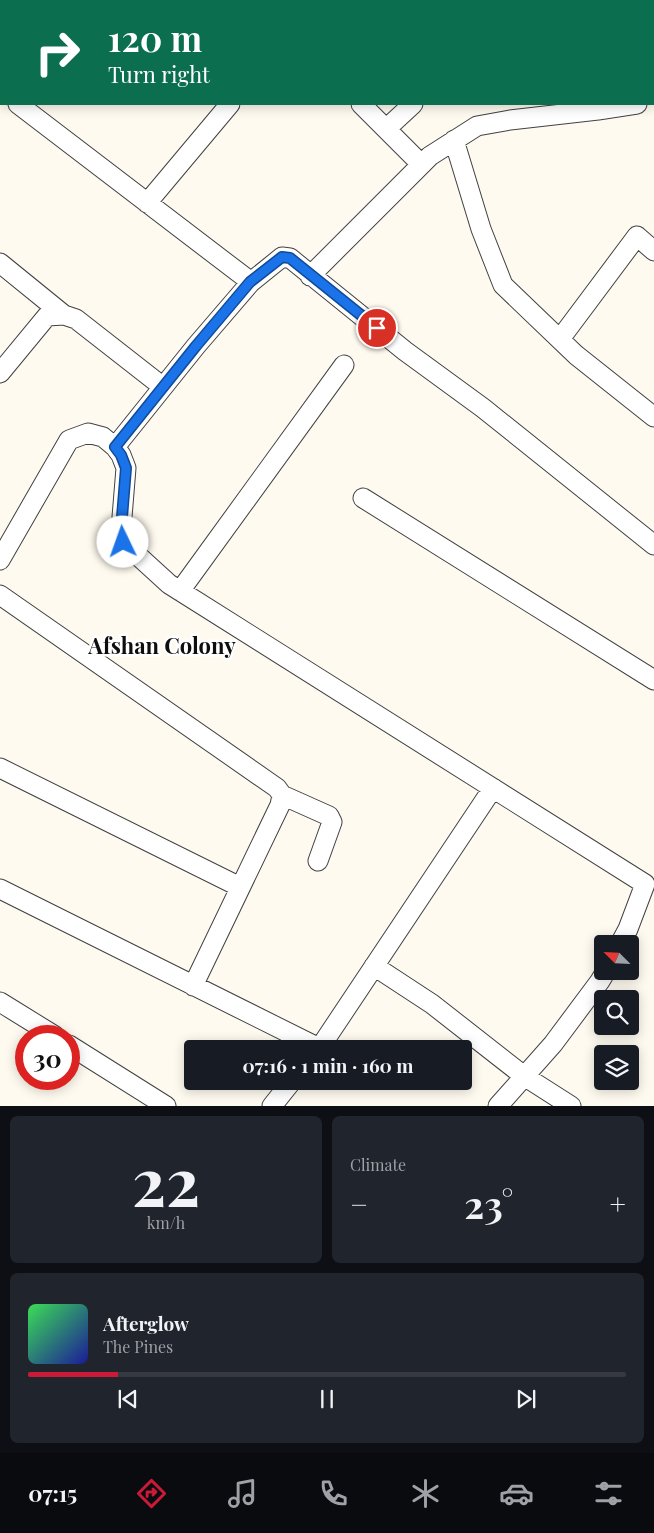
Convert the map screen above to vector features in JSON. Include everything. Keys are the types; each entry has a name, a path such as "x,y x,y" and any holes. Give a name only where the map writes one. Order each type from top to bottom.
{"street":[{"path":"23,105 250,282"},
{"path":"147,203 229,105"},
{"path":"362,105 422,164"},
{"path":"386,129 412,105"},
{"path":"310,276 430,156 477,126 508,112 598,110 630,105"},
{"path":"454,140 481,229 503,285 576,355 654,417"},
{"path":"560,339 637,236 654,251"},
{"path":"115,447 250,282 282,257 290,258 405,351 483,408 654,546"},
{"path":"0,263 64,314 76,319 163,387"},
{"path":"0,373 47,316 64,314"},
{"path":"180,591 344,365"},
{"path":"0,560 70,440 88,433 103,437 121,455 126,468 122,517 123,542 169,584 645,884 625,935"},
{"path":"363,498 654,680"},
{"path":"0,595 277,788 282,795 330,816 332,822 318,861"},
{"path":"0,768 240,887"},
{"path":"325,1040 492,788"},
{"path":"193,986 280,805 282,795"},
{"path":"0,889 301,1040"},
{"path":"374,966 432,1004 524,1076 571,1106"},
{"path":"498,1106 553,1044 601,980"},
{"path":"0,1002 38,1025"},
{"path":"80,1051 166,1106"},
{"path":"272,1106 285,1090"}],"district":[{"name":"Afshan Colony","path":"162,646"}],"route":[{"path":"123,542 122,517 126,468 121,455 115,447 250,282 282,257 290,258 377,328"}]}
